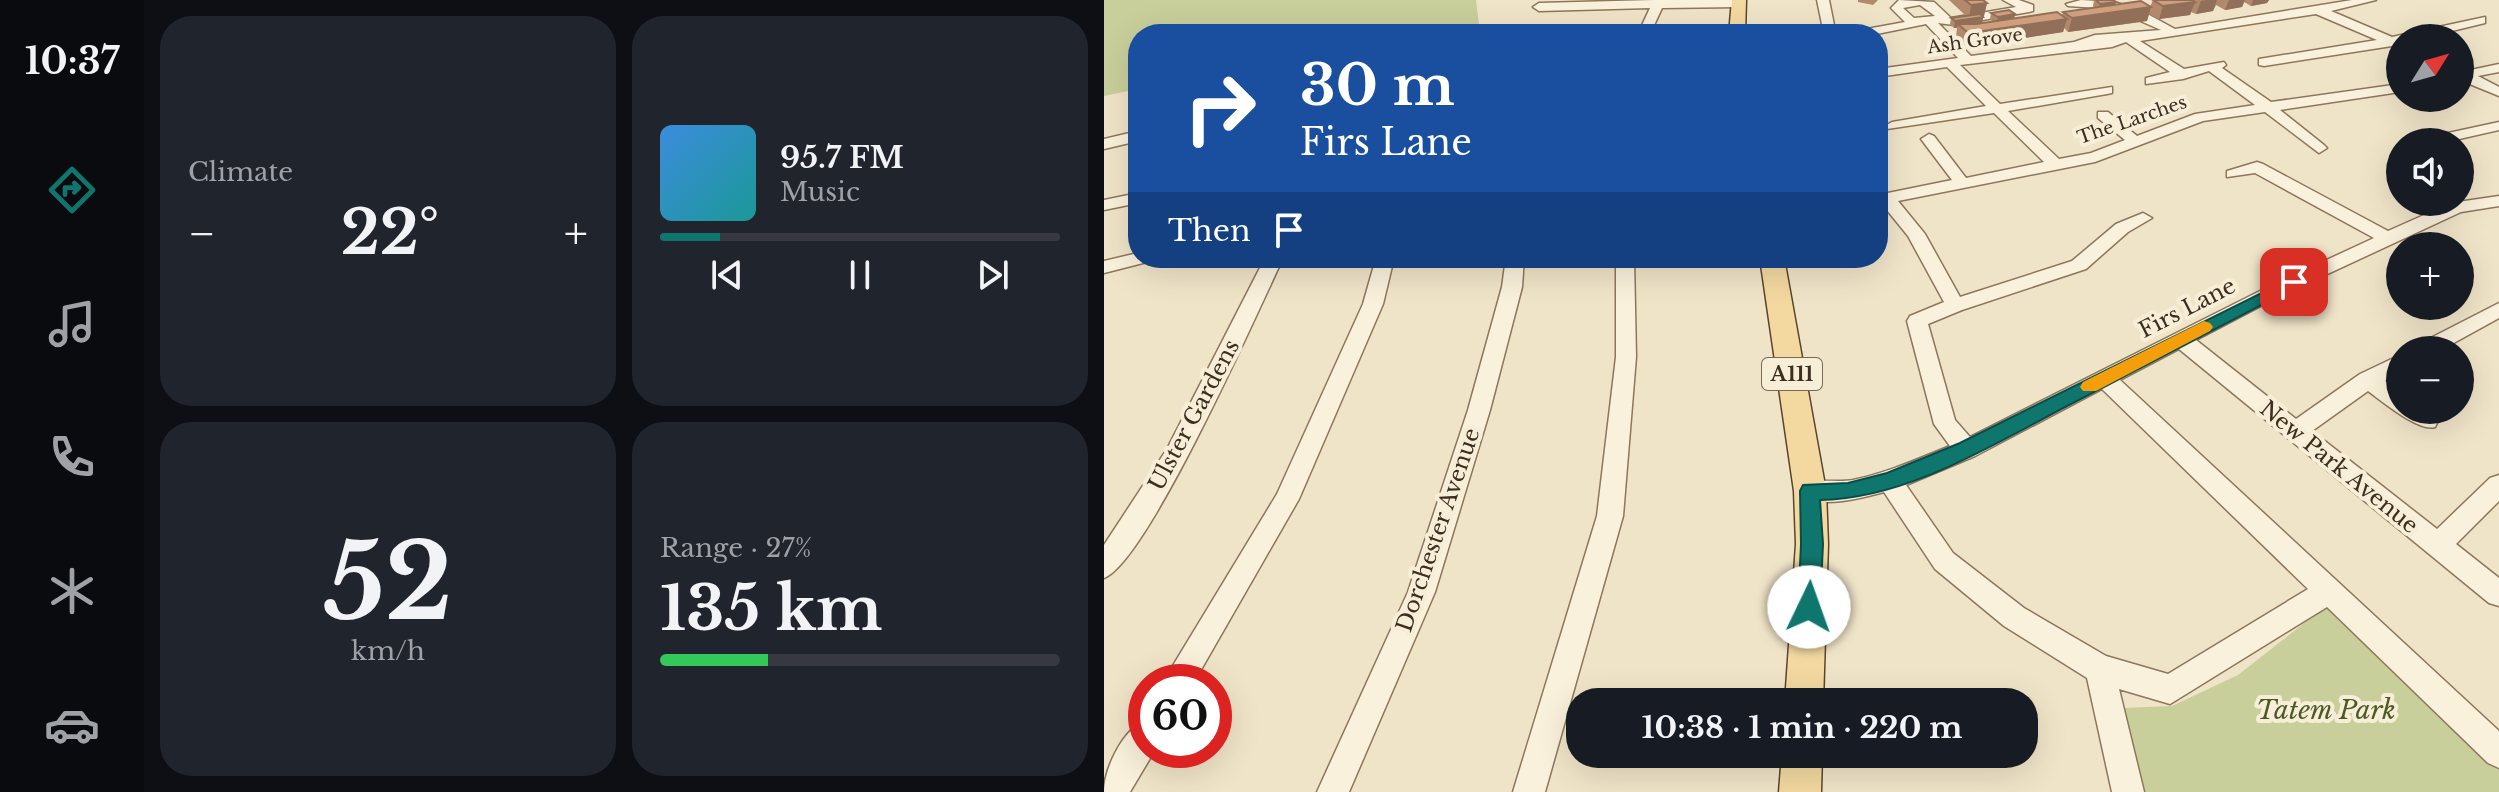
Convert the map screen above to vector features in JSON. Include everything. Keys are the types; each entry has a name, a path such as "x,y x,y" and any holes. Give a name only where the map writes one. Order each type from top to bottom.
{"main road":[{"path":"1738,24 1739,1"},
{"name":"A111","path":"1774,268 1810,491 1812,544 1805,688"},
{"path":"1800,792 1801,768"}],"street":[{"path":"1823,0 1828,24"},
{"path":"1888,29 2029,8 2009,0"},
{"path":"1539,7 1739,1"},
{"name":"Ash Grove","path":"1888,71 2099,44 2320,11 2364,1"},
{"path":"1649,24 1660,2"},
{"path":"1913,23 1897,5 1927,2 1945,19"},
{"path":"2072,4 2103,2 2122,5 2172,32"},
{"path":"2320,11 2386,38"},
{"path":"2465,24 2481,20"},
{"path":"1930,22 1968,60"},
{"path":"2124,38 2183,75"},
{"path":"2264,62 2386,45"},
{"path":"1949,62 2056,165"},
{"path":"2151,81 2216,67 2324,148 2302,152"},
{"path":"2474,73 2499,68"},
{"path":"2474,81 2499,92"},
{"path":"1892,126 2107,90"},
{"name":"The Larches","path":"1888,198 2095,157 2200,117 2386,90"},
{"path":"2103,115 2136,142"},
{"path":"2474,131 2499,126"},
{"path":"1104,144 1128,138"},
{"path":"1929,139 1962,183"},
{"path":"2233,174 2257,167 2386,237"},
{"path":"1104,205 1128,200"},
{"name":"Firs Lane","path":"2401,232 2457,207 2499,201"},
{"path":"1888,205 1916,234 1955,305"},
{"path":"1967,449 1945,424 1917,321 1955,305 2079,265 2122,228 2143,218"},
{"name":"Firs Lane","path":"1810,491 1848,491 1890,481 1967,449 2180,339 2386,239"},
{"path":"1104,267 1128,261"},
{"name":"Ulster Gardens","path":"1104,566 1131,532 1192,423 1269,268"},
{"path":"1189,664 1287,499 1373,304 1382,268"},
{"name":"Dorchester Avenue","path":"1333,792 1421,592 1479,410 1512,287 1514,268"},
{"path":"1529,792 1610,516 1626,357 1625,268"},
{"path":"2450,336 2499,310"},
{"name":"New Park Avenue","path":"2180,339 2499,594"},
{"path":"2294,432 2386,370"},
{"path":"2105,379 2499,752"},
{"path":"2368,380 2386,392"},
{"path":"1890,481 1944,561 2014,617 2100,669 2170,689 2328,592"},
{"path":"2437,545 2499,485"},
{"path":"2100,669 2128,792"},
{"path":"1112,792 1128,765"}],"green space":[{"path":"1104,0 1476,0 1479,24 1128,24 1128,91 1104,96"},
{"name":"Tatem Park","path":"2331,602 2499,762 2499,792 2138,792 2121,708 2172,706 2238,675"}],"building":[{"path":"1965,0 1983,0 1987,3 1971,5"},
{"path":"2096,0 2113,0 2116,2 2100,4"},
{"path":"2153,0 2192,0 2195,2 2163,6"},
{"path":"2141,1 2151,7 2072,18 2063,12"},
{"path":"2009,10 2015,14 1998,17 1991,13"},
{"path":"2057,12 2067,19 1968,33 1958,24 1976,24"},
{"path":"1980,14 1983,17 1955,21 1951,18"}],"slow traffic":[{"path":"2089,387 2204,327"}],"route":[{"path":"1809,607 1812,544 1810,491 1848,491 1890,481 1967,449 2294,282"}]}
